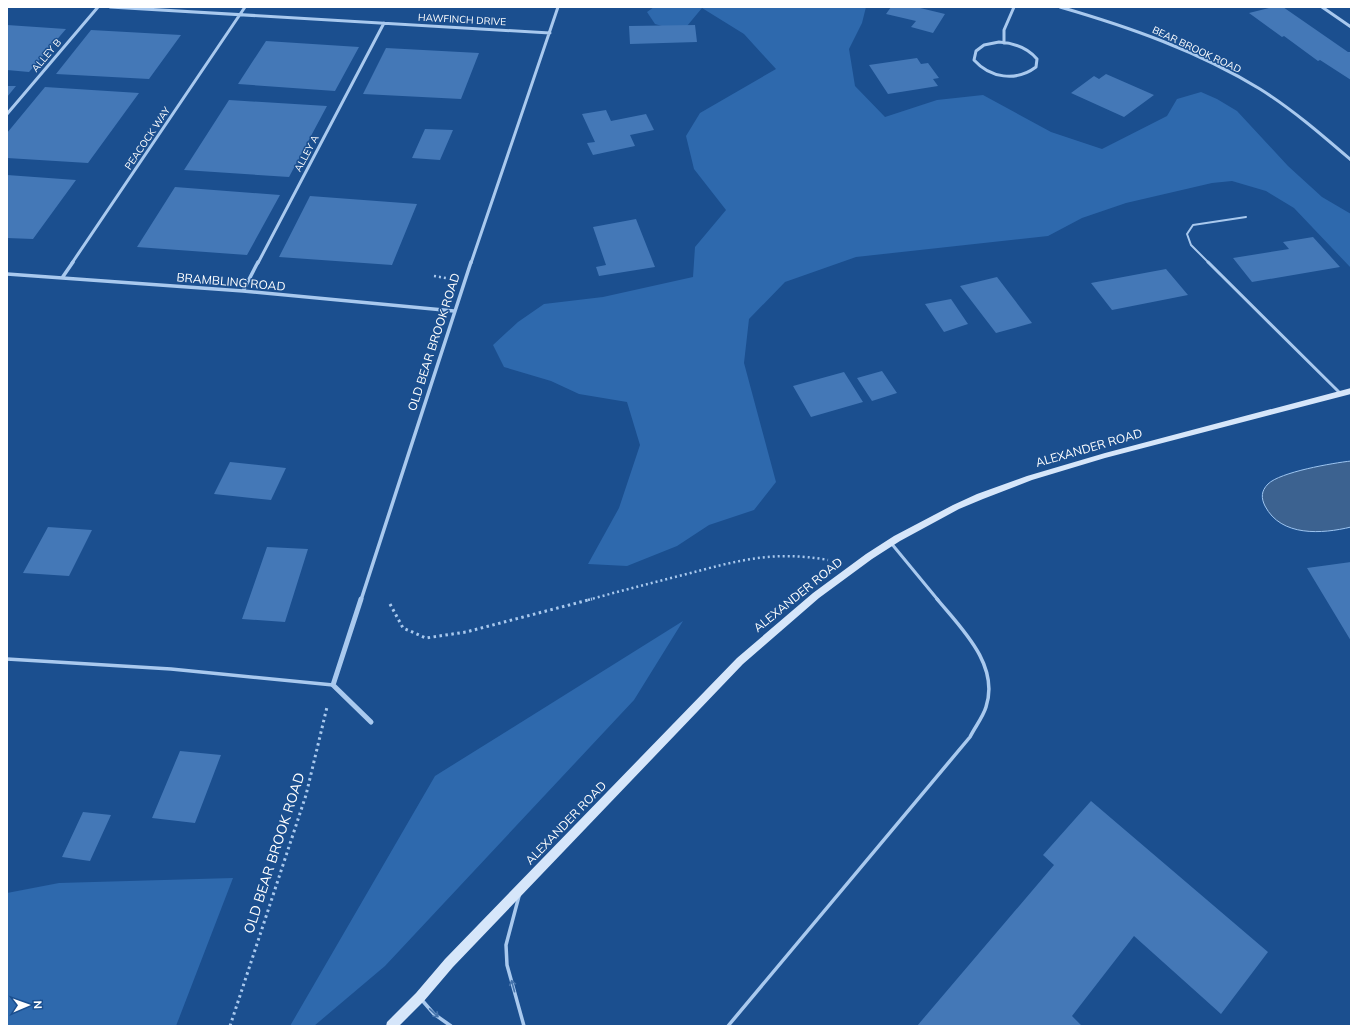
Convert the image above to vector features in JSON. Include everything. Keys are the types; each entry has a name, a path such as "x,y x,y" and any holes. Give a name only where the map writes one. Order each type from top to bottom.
{"street":[{"name":"ALLEY B","path":"7,114 98,7"},
{"name":"HAWFINCH DRIVE","path":"110,7 550,33"},
{"name":"PEACOCK WAY","path":"62,278 245,7"},
{"name":"OLD BEAR BROOK ROAD","path":"333,685 454,311 558,7"},
{"path":"1004,42 1004,30 1014,7"},
{"name":"BEAR BROOK ROAD","path":"1060,7 1135,30 1180,48 1218,66 1260,90 1299,117 1351,160"},
{"path":"1322,7 1351,27"},
{"name":"ALLEY A","path":"243,291 384,23"},
{"path":"1004,42 1015,44 1029,50 1037,58 1036,67 1028,74 1004,76 988,72 977,64 974,55 979,48 991,43 1004,42"},
{"name":"BRAMBLING ROAD","path":"7,274 243,291 454,311"},
{"name":"ALEXANDER ROAD","path":"391,1026 420,997 520,889 740,661 784,620 821,591 891,543 956,507 990,492 1062,467 1351,391"},
{"path":"333,685 371,722"}],"lane":[{"path":"1246,216 1193,225 1187,234 1191,245 1341,394"},
{"path":"728,1026 970,738 986,707 989,688 985,666 972,641 891,543"},
{"path":"7,659 171,669 333,685"},
{"path":"520,889 506,945 508,965 524,1026"},
{"path":"420,997 434,1014 451,1026"}],"path":[{"path":"434,276 447,278"},
{"path":"390,604 403,628 426,638 466,632 743,559 785,554 809,556 828,560"},
{"name":"OLD BEAR BROOK ROAD","path":"230,1026 306,795 333,685"}],"shaded area":[{"path":"654,7 866,7 862,23 849,49 855,86 885,117 937,100 983,95 1051,132 1102,149 1167,116 1177,99 1201,92 1217,99 1237,111 1288,166 1322,197 1351,214 1351,268 1294,208 1266,191 1232,181 1212,183 1126,203 1082,218 1048,236 856,257 785,282 749,319 744,363 776,482 754,510 709,525 677,546 627,566 588,564 619,508 640,445 627,402 579,394 551,381 504,367 493,345 518,322 544,304 603,297 693,277 695,247 726,210 694,169 686,136 700,113 776,69 744,34 702,8 682,32 655,24 647,12"},
{"path":"1351,461 1351,527 1328,531 1303,531 1281,523 1272,516 1265,506 1262,497 1263,492 1268,484 1274,480 1307,469"},
{"path":"683,621 634,700 385,966 314,1026 290,1026 435,776"},
{"path":"233,878 176,1026 7,1026 7,893 59,883"}],"building":[{"path":"891,7 916,7 945,14 933,33 911,27 916,21 886,14"},
{"path":"1273,7 1283,7 1348,52 1351,52 1351,80 1320,60 1318,61 1249,13"},
{"path":"7,25 66,29 29,72 7,70"},
{"path":"695,25 697,42 630,44 629,26"},
{"path":"91,30 181,35 149,79 56,74"},
{"path":"266,41 359,47 335,91 238,84"},
{"path":"386,48 479,53 461,99 363,94"},
{"path":"917,58 921,64 928,63 939,78 933,79 938,86 888,94 869,65"},
{"path":"1106,74 1154,95 1124,117 1071,93 1094,76 1099,79"},
{"path":"7,86 16,86 7,97"},
{"path":"45,87 139,93 88,163 7,158 7,133"},
{"path":"229,100 327,106 289,177 184,170"},
{"path":"606,110 611,121 646,114 654,130 630,135 635,146 593,155 587,143 595,142 582,114"},
{"path":"425,129 453,130 440,160 412,158"},
{"path":"7,175 76,180 33,239 7,238"},
{"path":"175,187 280,195 247,255 137,247"},
{"path":"310,196 417,204 392,265 279,257"},
{"path":"636,219 655,267 599,276 596,267 606,265 593,227"},
{"path":"1313,237 1340,267 1252,282 1233,258 1289,249 1283,242"},
{"path":"1166,269 1188,295 1112,310 1091,283"},
{"path":"997,277 1032,323 996,333 960,286"},
{"path":"951,299 968,324 944,332 925,304"},
{"path":"882,371 897,393 872,401 857,378"},
{"path":"844,372 863,402 811,417 793,386"},
{"path":"230,462 286,468 271,500 214,494"},
{"path":"48,527 92,530 69,576 23,573"},
{"path":"267,547 308,549 285,622 242,619"},
{"path":"1351,562 1351,641 1307,568"},
{"path":"180,751 221,755 195,823 152,818"},
{"path":"1091,801 1268,952 1221,1014 1134,936 1072,1016 1082,1026 917,1026 1054,865 1043,855"},
{"path":"83,812 111,815 90,861 62,857"}]}
